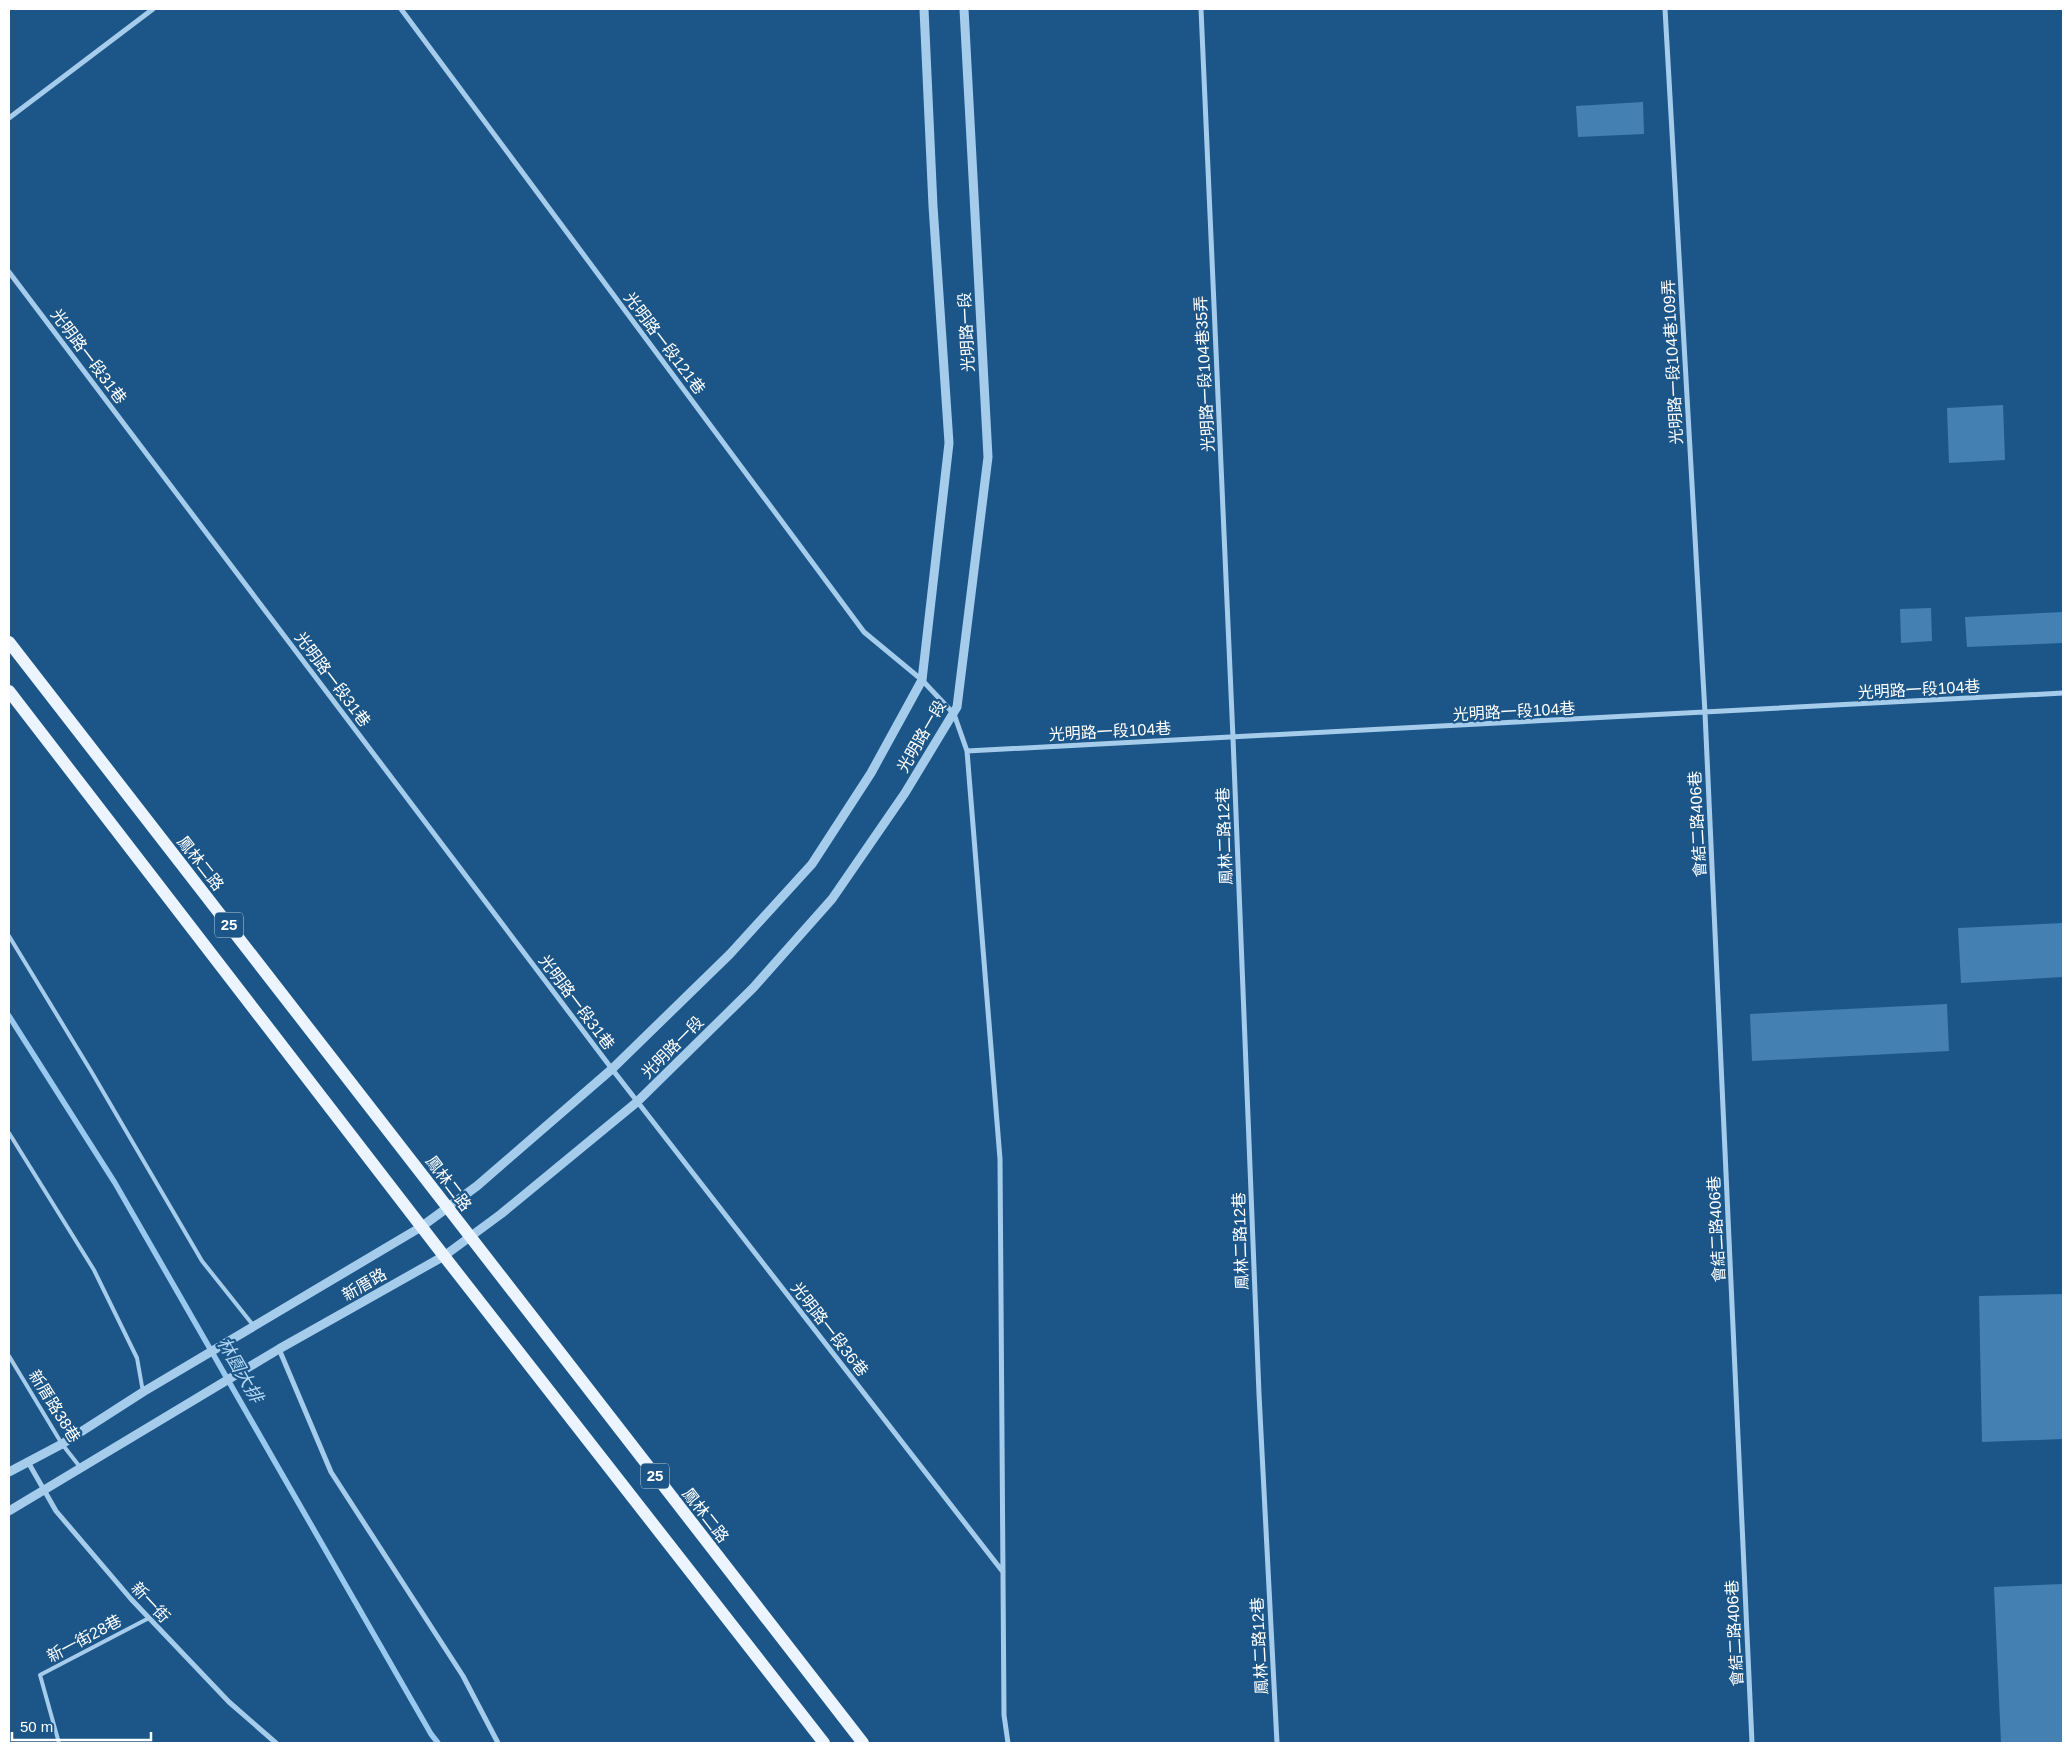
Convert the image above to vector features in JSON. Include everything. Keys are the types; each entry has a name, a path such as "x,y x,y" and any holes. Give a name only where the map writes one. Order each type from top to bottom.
{"main road":[{"name":"鳳林二路","path":"9,642 863,1743"},
{"name":"25","path":"9,691 444,1256 824,1743"}],"street":[{"path":"9,118 153,9"},
{"name":"光明路一段121巷","path":"401,9 864,632 922,680 954,714"},
{"name":"光明路一段","path":"448,1208 477,1186 612,1069 730,954 812,864 871,773 922,680 949,443 933,206 924,9"},
{"name":"光明路一段","path":"470,1237 501,1214 637,1102 753,988 832,899 906,792 957,708 988,457 964,9"},
{"name":"光明路一段104巷35弄","path":"1201,9 1233,738"},
{"name":"光明路一段104巷109弄","path":"1665,9 1704,713"},
{"name":"光明路一段31巷","path":"9,272 637,1102"},
{"name":"光明路一段104巷","path":"967,751 2063,693"},
{"name":"會結二路406巷","path":"1704,713 1752,1743"},
{"path":"954,714 967,751 1000,1159 1004,1715 1008,1743"},
{"name":"鳳林二路12巷","path":"1233,738 1258,1394 1277,1743"},
{"name":"光明路一段36巷","path":"637,1102 1004,1572"},
{"name":"新厝路","path":"143,1392 153,1388 422,1227 448,1208"},
{"name":"新厝路","path":"81,1469 275,1352 444,1256 470,1237"},
{"path":"275,1352 331,1472 463,1676 498,1743"},
{"path":"9,1472 62,1444 143,1392"},
{"name":"新一街","path":"28,1462 56,1511 149,1618 229,1702 276,1743"},
{"path":"9,1512 81,1469"}],"lane":[{"path":"9,936 91,1071 202,1262 255,1326"},
{"path":"9,1133 94,1270 137,1358 143,1392"},
{"name":"新厝路38巷","path":"9,1356 62,1444 81,1469"},
{"name":"新一街28巷","path":"59,1743 40,1675 149,1618"}],"building":[{"path":"1643,102 1644,134 1578,137 1576,106"},
{"path":"2003,405 2005,460 1949,463 1947,408"},
{"path":"1931,608 1932,641 1901,643 1900,609"},
{"path":"2063,612 2063,643 1967,647 1965,617"},
{"path":"2063,923 2063,977 1961,983 1958,928"},
{"path":"1947,1004 1949,1051 1752,1061 1750,1014"},
{"path":"2063,1294 2063,1439 1982,1442 1979,1296"},
{"path":"2063,1584 2063,1743 2001,1743 1994,1587"}],"waterway":[{"name":"林園大排","path":"9,1016 115,1183 431,1734 438,1743"}]}
